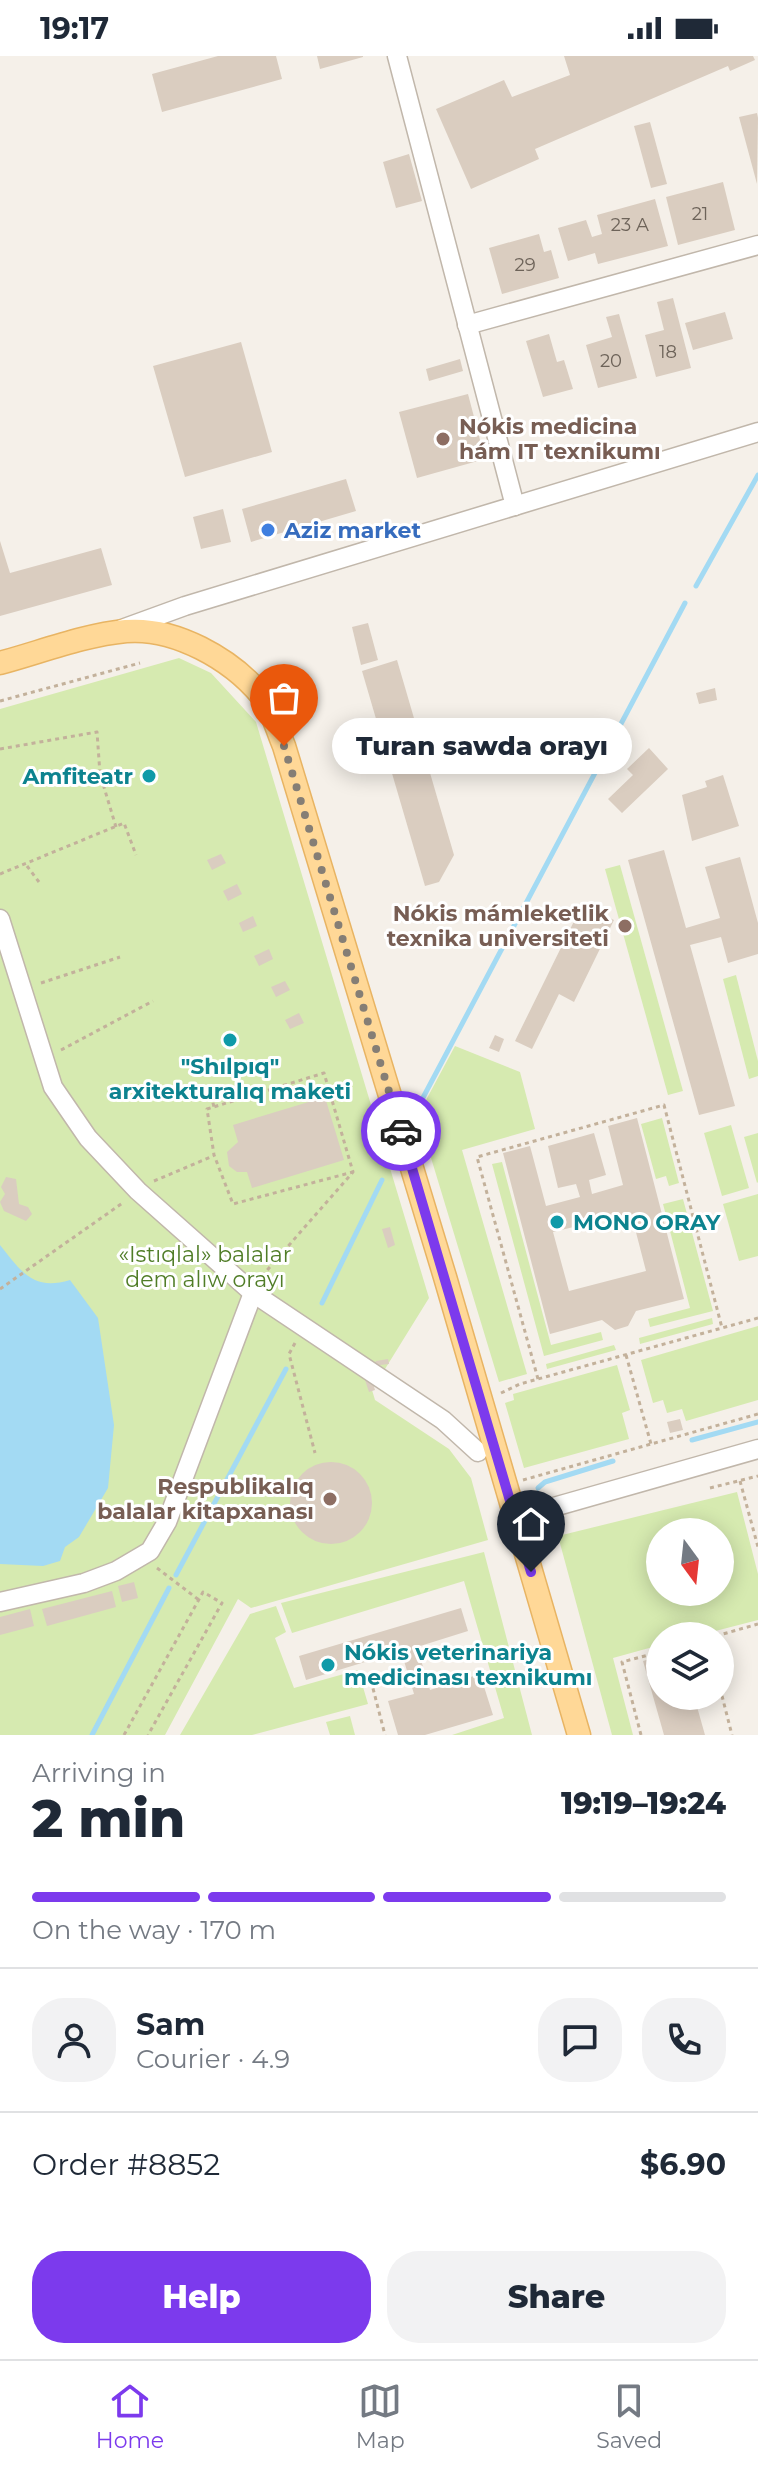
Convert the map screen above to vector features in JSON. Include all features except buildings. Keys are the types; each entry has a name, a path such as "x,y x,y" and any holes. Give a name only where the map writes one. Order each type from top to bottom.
{"main road":[{"path":"0,663 128,631 196,646 230,665 263,697 284,746 579,1735"}],"street":[{"path":"397,56 515,506"},
{"path":"467,325 758,245"},
{"path":"105,635 185,606 756,429"},
{"path":"185,606 177,614 177,631 196,646"},
{"path":"0,919 53,1087 88,1138 138,1191 253,1293 443,1420 478,1452"},
{"path":"0,1602 84,1583 143,1557 167,1522 253,1293"},
{"path":"515,1518 758,1449"}],"path":[{"path":"0,701 140,663"},
{"path":"0,749 97,732 100,774 116,827"},
{"path":"0,874 124,823 136,855"},
{"path":"27,865 39,882"},
{"path":"20,990 120,957"},
{"path":"44,1060 153,1001"},
{"path":"324,1073 353,1172 233,1204 214,1155 207,1109 324,1073"},
{"path":"211,1095 214,1107"},
{"path":"538,1379 477,1157 664,1105 722,1328"},
{"path":"0,1289 138,1191 214,1155"},
{"path":"253,1293 261,1277 353,1172"},
{"path":"499,1393 538,1379 758,1318"},
{"path":"304,1325 289,1354 315,1453"},
{"path":"626,1355 651,1444"},
{"path":"522,1481 758,1414"},
{"path":"710,1488 758,1476"},
{"path":"740,1481 758,1547"},
{"path":"143,1557 199,1600"},
{"path":"124,1735 203,1592 222,1603 148,1735"},
{"path":"734,1631 758,1624"},
{"path":"641,1735 622,1662 646,1656"},
{"path":"369,1673 385,1735"},
{"path":"726,1710 732,1735"}],"green space":[{"name":"«Istıqlal» balalar dem alıw orayı","path":"179,658 211,673 256,722 429,1298 372,1390 375,1400 449,1449 471,1478 488,1540 251,1608 238,1599 165,1735 0,1735 0,709"},
{"path":"620,865 683,1091 668,1095 605,869"},
{"path":"736,975 758,1061 758,1076 749,1079 723,979"},
{"path":"455,1046 520,1072 535,1129 462,1150 527,1374 499,1382 418,1115"},
{"path":"662,1118 679,1183 669,1186 666,1176 656,1179 641,1124"},
{"path":"731,1125 749,1188 722,1196 704,1133"},
{"path":"758,1133 758,1182 757,1183 744,1137"},
{"path":"502,1162 551,1345 601,1332 603,1340 544,1356 492,1164"},
{"path":"758,1194 758,1256 739,1261 723,1204"},
{"path":"683,1199 713,1311 650,1327 648,1319 690,1308 663,1204"},
{"path":"712,1318 713,1324 640,1344 639,1338"},
{"path":"758,1326 758,1400 686,1421 682,1409 667,1413 663,1400 653,1403 641,1360"},
{"path":"614,1345 616,1350 547,1369 546,1364"},
{"path":"617,1365 630,1410 622,1413 629,1439 524,1468 505,1403 514,1400 513,1394"},
{"path":"737,1492 758,1574 758,1620 734,1626 734,1622 646,1622 646,1649 613,1658 633,1735 612,1735 558,1536"},
{"path":"484,1552 532,1735 452,1735 504,1718 464,1581 292,1633 281,1603"},
{"path":"276,1606 286,1632 275,1638 294,1688 358,1670 368,1704 252,1735 180,1735 250,1614"},
{"path":"350,1716 355,1735 330,1735 326,1722"}],"water":[{"path":"0,1245 22,1271 38,1281 58,1283 70,1280 98,1318 114,1425 108,1488 79,1537 65,1547 60,1561 43,1566 0,1564"}],"waterway":[{"path":"696,586 758,475"},
{"path":"417,1109 685,603"},
{"path":"322,1303 382,1180"},
{"path":"176,1575 286,1369"},
{"path":"692,1440 758,1422"},
{"path":"538,1488 545,1482 613,1461"},
{"path":"92,1735 169,1588"}],"way so far":[{"path":"284,746 401,1131"}],"place":[{"name":"Nókis medicina hám IT texnikumı","path":"443,439"},
{"name":"Aziz market","path":"268,530"},
{"name":"Turan sawda orayı","path":"284,746"},
{"name":"Amfiteatr","path":"149,776"},
{"name":"Nókis mámleketlik texnika universiteti","path":"625,926"},
{"name":"\"Shılpıq\" arxitekturalıq maketi","path":"230,1040"},
{"name":"MONO ORAY","path":"557,1222"},
{"name":"Respublikalıq balalar kitapxanası","path":"330,1499"},
{"name":"Nókis veterinariya medicinası texnikumı","path":"328,1665"}],"route":[{"path":"401,1131 531,1572"}]}
